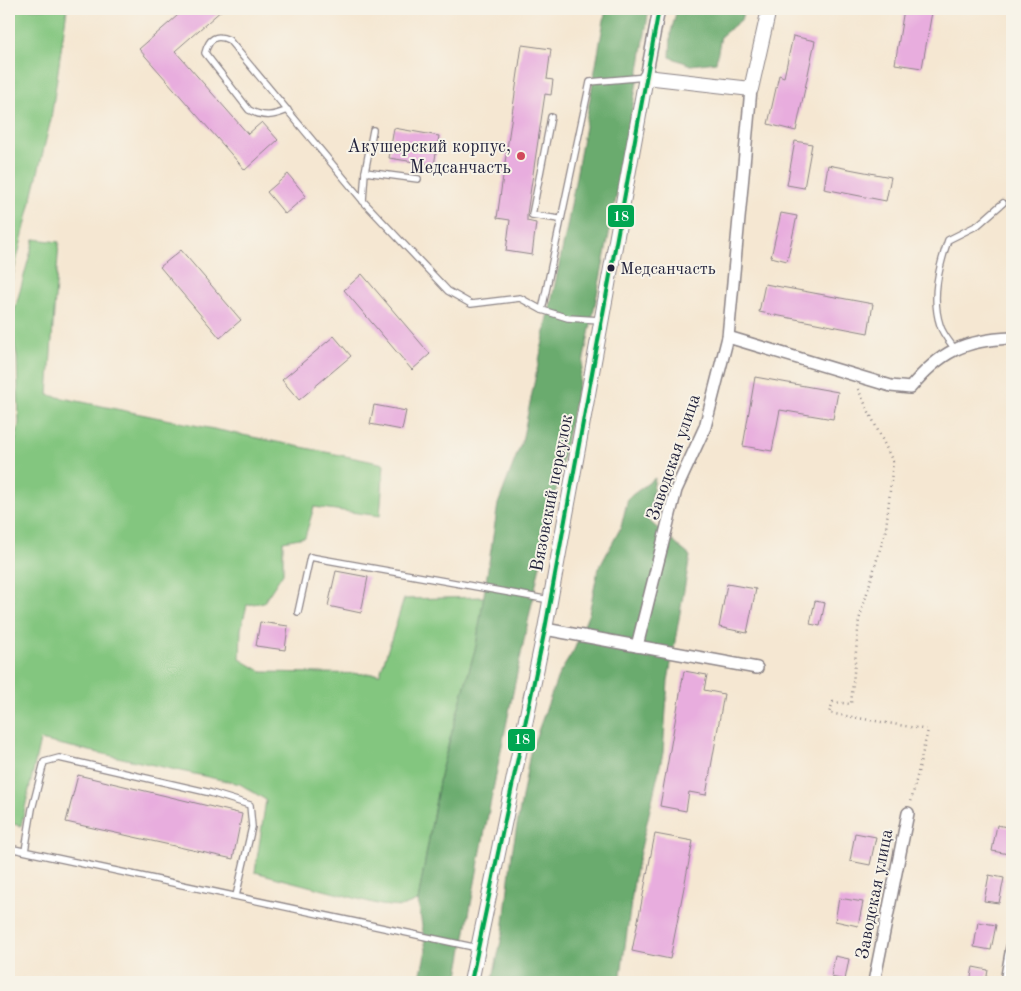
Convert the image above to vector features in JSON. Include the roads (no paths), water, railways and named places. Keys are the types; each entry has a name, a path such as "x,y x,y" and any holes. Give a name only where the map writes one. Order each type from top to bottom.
{"street":[{"name":"Вязовский переулок","path":"471,982 545,629 659,9"},
{"path":"646,77 751,89 769,9"},
{"name":"Заводская улица","path":"637,646 676,490 705,427 728,337 751,89"},
{"path":"728,337 891,386 910,388 928,366 954,348 988,339 1012,338"},
{"path":"545,629 757,668"},
{"name":"Заводская улица","path":"874,982 908,813"},
{"path":"1006,982 1012,947"}],"lane":[{"path":"288,110 273,116 259,115 249,110 206,53 208,44 214,38 221,36 230,40 288,110 363,201 448,290 471,304 520,298 542,310 568,318 603,320"},
{"path":"542,310 559,220 590,82 646,77"},
{"path":"551,116 532,215 559,220"},
{"path":"363,201 365,172 373,130"},
{"path":"365,172 418,179"},
{"path":"954,348 940,326 936,303 939,266 948,240 978,225 1003,202"},
{"path":"298,612 310,557 550,600"},
{"path":"25,851 32,809 44,762 59,758 211,793 250,805 252,827 236,896"},
{"path":"9,848 478,948"}],"place":[{"name":"Акушерский корпус, Медсанчасть","path":"521,156"},
{"name":"Медсанчасть","path":"611,268"}]}
